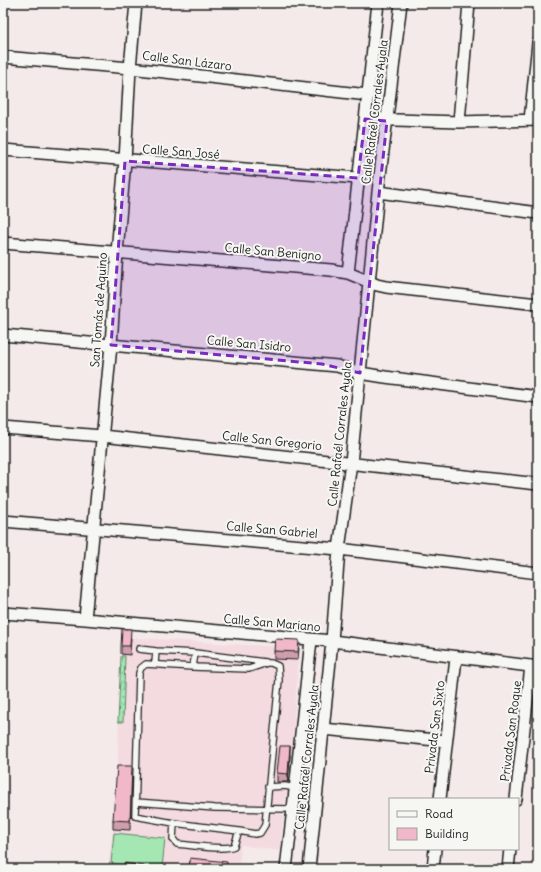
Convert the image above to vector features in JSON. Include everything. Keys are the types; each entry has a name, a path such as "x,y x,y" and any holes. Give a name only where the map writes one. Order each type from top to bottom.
{"street":[{"name":"San Tomás de Aquino","path":"85,619 111,344 125,161 130,68 136,3"},
{"name":"Calle Rafaél Corrales Ayala","path":"348,273 378,3"},
{"name":"Calle Rafaél Corrales Ayala","path":"309,869 324,729 339,549 351,463 378,192 401,3"},
{"path":"459,122 470,3"},
{"path":"365,119 387,121 459,122 534,120 538,43"},
{"name":"Calle San Lázaro","path":"3,57 130,68 368,95"},
{"name":"Calle San José","path":"3,150 125,161 358,178"},
{"path":"378,192 538,213"},
{"name":"Calle San Benigno","path":"3,243 331,270 348,273 369,282 396,288 538,304"},
{"name":"Calle San Isidro","path":"3,335 337,366 360,373 385,377 538,397"},
{"name":"Calle San Gregorio","path":"3,428 102,436 538,484"},
{"name":"Calle San Gabriel","path":"3,521 339,549 538,573"},
{"name":"Calle San Mariano","path":"3,613 332,641 535,667"},
{"name":"Calle Rafaél Corrales Ayala","path":"286,869 311,640"},
{"name":"Privada San Sixto","path":"440,798 456,658"},
{"name":"Privada San Roque","path":"516,798 535,667"},
{"path":"324,729 446,741"},
{"path":"433,869 435,850"},
{"path":"508,869 510,850"}],"lane":[{"path":"139,649 224,656 271,663 278,666 280,680 265,825 260,833 256,834 135,816 139,672 140,668 146,664 249,669 267,663"},
{"path":"155,664 156,651"},
{"path":"194,667 195,653"},
{"path":"224,656 224,668"},
{"path":"249,669 250,660"},
{"path":"268,787 285,786 295,788"},
{"path":"136,802 215,808 293,809"},
{"path":"174,823 173,839 177,844 231,848 234,846 239,831"}],"highlighted area":[{"path":"365,119 387,121 360,373 322,364 111,345 125,161 358,178"}],"shaded area":[{"path":"122,637 299,648 290,783 284,806 280,851 241,845 239,869 108,869 113,829 117,774"}],"green space":[{"path":"121,656 125,656 123,722 118,722"},
{"path":"114,833 165,838 162,868 111,863"}],"building":[{"path":"122,629 131,629 130,646 121,646"},
{"path":"275,639 299,640 298,652 274,651"},
{"path":"280,746 290,746 288,774 277,773"},
{"path":"117,766 132,766 130,821 113,820"},
{"path":"190,858 227,862 227,869 189,869"},
{"path":"124,863 144,866 144,869 124,869"}]}
